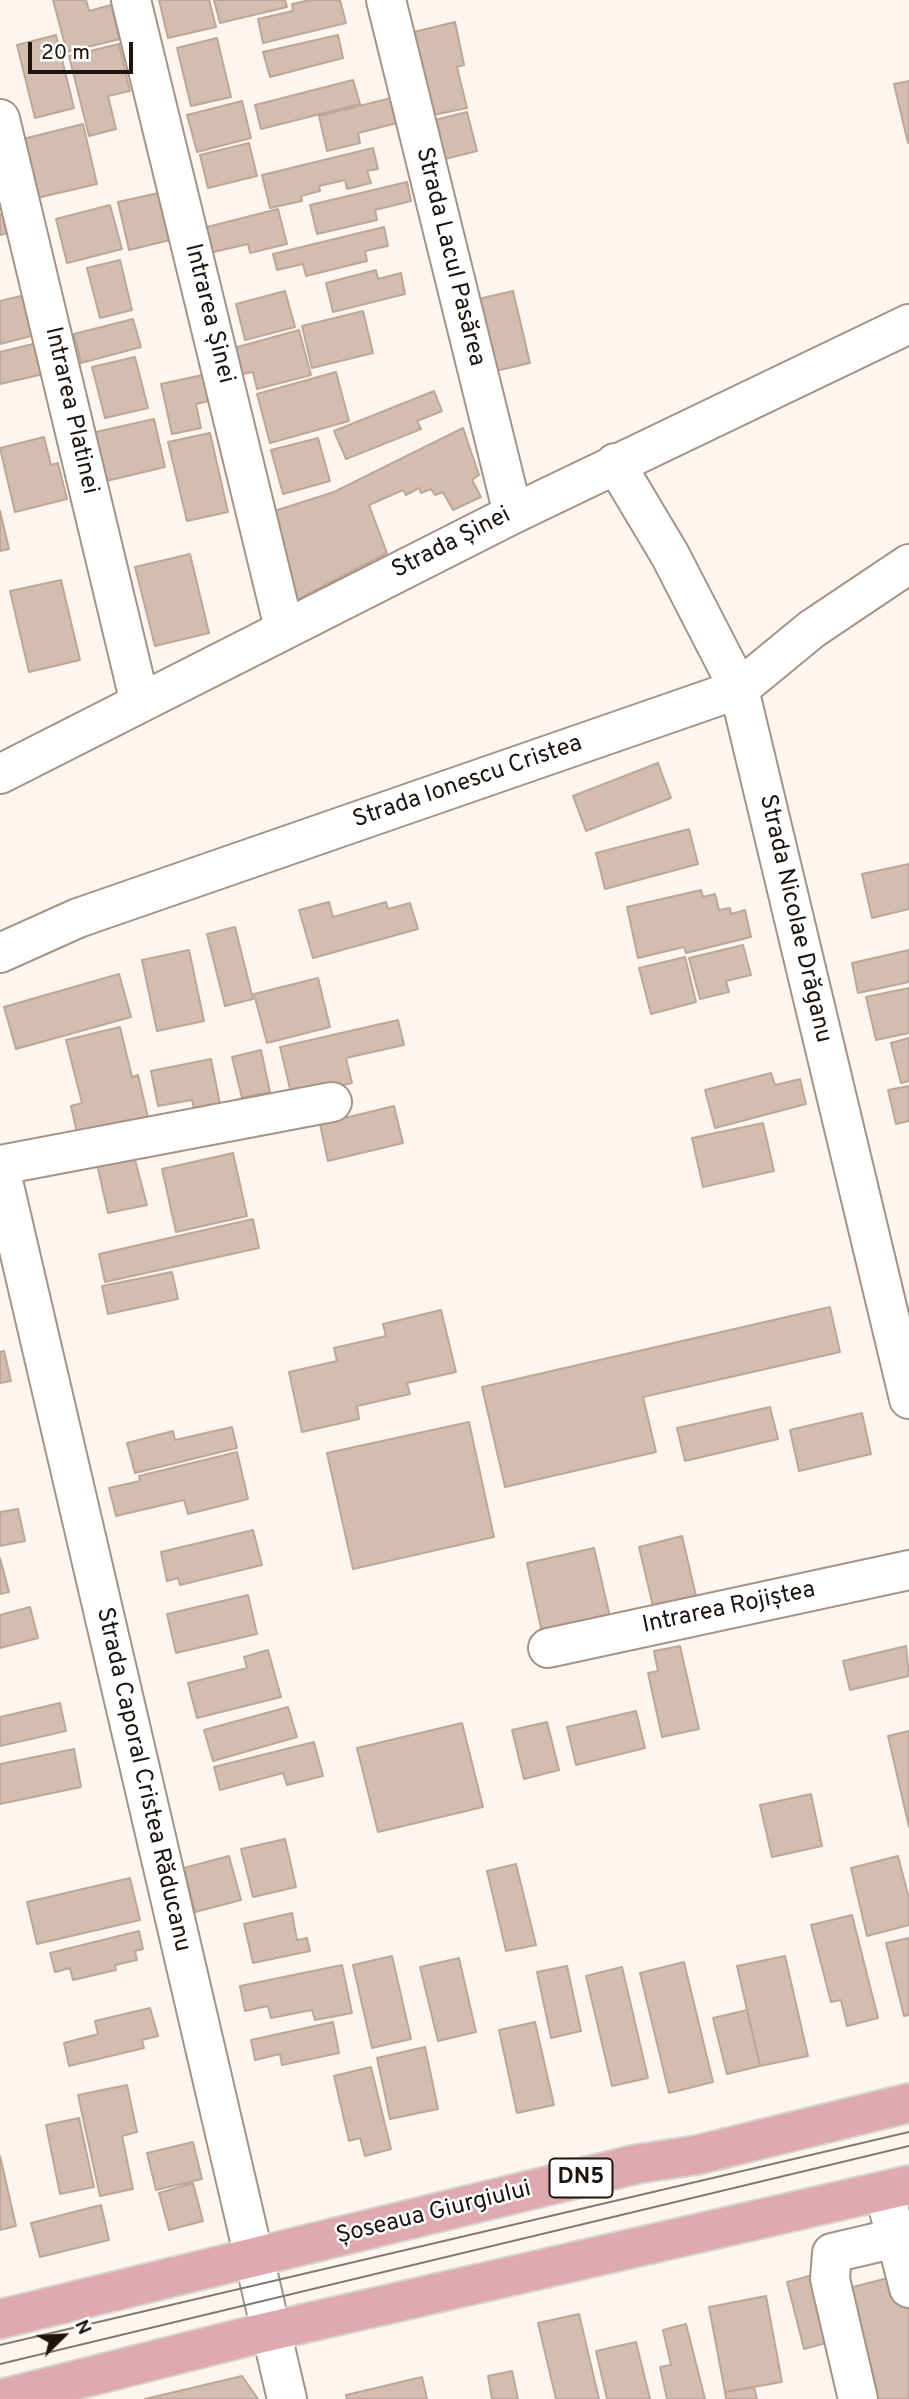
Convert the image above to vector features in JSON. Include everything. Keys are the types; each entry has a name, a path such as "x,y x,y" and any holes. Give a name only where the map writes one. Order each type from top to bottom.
{"main road":[{"name":"Șoseaua Giurgiului","path":"0,2319 637,2164 697,2155 909,2103"},
{"path":"1,2399 43,2394 271,2331 897,2188"}],"street":[{"name":"Intrarea Șinei","path":"131,0 284,628"},
{"name":"Strada Lacul Pasărea","path":"386,0 513,514"},
{"name":"Intrarea Platinei","path":"0,119 140,703"},
{"name":"Strada Șinei","path":"0,774 284,628 615,463 909,324"},
{"name":"Strada Nicolae Drăganu","path":"615,463 670,555 739,689 909,1399"},
{"name":"Strada Ionescu Cristea","path":"0,953 78,918 739,689 812,629 909,564"},
{"path":"0,1166 332,1102"},
{"name":"Strada Caporal Cristea Răducanu","path":"0,1166 16,1306 287,2399"},
{"name":"Intrarea Rojiștea","path":"548,1648 909,1570"},
{"path":"897,2188 896,2238 909,2288"},
{"path":"858,2399 830,2279 830,2259 832,2253 896,2238"}],"building":[{"path":"53,0 86,0 89,11 111,5 120,39 67,52"},
{"path":"159,0 209,0 216,27 168,38"},
{"path":"214,0 285,0 287,7 220,23"},
{"path":"310,0 340,0 346,23 263,43 258,19 293,11 292,4"},
{"path":"455,22 464,65 457,67 467,108 433,115 414,32"},
{"path":"56,35 74,108 35,118 17,45"},
{"path":"338,35 343,58 270,77 263,52"},
{"path":"217,38 231,97 191,106 177,48"},
{"path":"119,44 130,91 108,96 116,129 89,136 69,56"},
{"path":"353,80 360,104 261,129 255,105"},
{"path":"909,81 909,143 908,143 894,84"},
{"path":"391,98 397,123 358,133 360,143 327,151 319,116"},
{"path":"242,101 251,138 197,152 187,115"},
{"path":"467,112 477,151 445,159 435,120"},
{"path":"83,124 97,184 37,198 23,139"},
{"path":"249,143 257,176 208,188 200,155"},
{"path":"373,148 378,169 367,171 371,183 347,189 345,180 319,186 320,191 301,196 302,201 270,208 262,175"},
{"path":"407,182 411,201 375,210 377,220 317,234 310,205"},
{"path":"158,193 170,240 129,250 118,202"},
{"path":"110,205 122,249 67,263 56,219"},
{"path":"278,209 287,244 250,253 248,244 205,254 199,229"},
{"path":"15,211 19,230 0,235 0,214"},
{"path":"384,227 388,246 365,251 367,261 306,276 303,264 277,270 273,254"},
{"path":"120,260 132,310 100,318 87,268"},
{"path":"376,270 378,279 401,273 405,294 333,312 326,283"},
{"path":"285,291 295,327 245,340 236,304"},
{"path":"513,291 530,363 491,372 474,300"},
{"path":"25,295 35,335 0,344 0,301"},
{"path":"363,311 373,353 312,368 302,326"},
{"path":"133,319 141,347 81,363 74,334"},
{"path":"299,330 311,375 257,389 253,372 242,374 234,348"},
{"path":"41,342 48,373 0,384 0,352"},
{"path":"135,357 148,408 105,418 92,367"},
{"path":"336,372 349,421 270,443 257,394"},
{"path":"207,374 213,400 196,404 201,428 172,434 161,384"},
{"path":"434,391 442,411 417,421 421,429 346,459 334,431"},
{"path":"154,419 165,467 98,483 87,434"},
{"path":"463,428 479,475 472,480 481,497 453,510 443,492 435,495 431,489 421,493 419,488 406,495 403,490 369,505 387,553 287,605 265,514 334,492"},
{"path":"210,433 228,512 187,521 168,442"},
{"path":"44,437 51,465 58,463 67,499 15,512 0,448"},
{"path":"318,438 330,481 283,494 271,450"},
{"path":"0,511 9,549 0,551"},
{"path":"190,554 209,633 155,646 135,567"},
{"path":"61,580 80,660 29,672 10,591"},
{"path":"658,763 671,798 586,831 573,796"},
{"path":"689,829 698,864 605,889 596,853"},
{"path":"909,864 909,909 872,918 862,874"},
{"path":"701,890 703,897 715,894 719,910 730,908 731,914 745,910 751,937 686,953 684,947 638,958 627,907"},
{"path":"329,902 333,917 386,902 388,909 410,903 418,929 313,958 299,910"},
{"path":"235,927 253,999 225,1006 207,934"},
{"path":"743,945 751,975 726,981 729,992 700,999 689,958"},
{"path":"189,950 204,1021 157,1031 142,960"},
{"path":"909,950 909,982 858,993 852,963"},
{"path":"685,957 696,1002 651,1014 639,968"},
{"path":"119,974 131,1017 16,1049 4,1007"},
{"path":"318,978 330,1027 267,1043 254,994"},
{"path":"909,988 909,1033 876,1040 866,997"},
{"path":"398,1020 404,1045 346,1058 352,1083 292,1097 280,1047"},
{"path":"120,1027 132,1077 138,1075 151,1130 77,1133 71,1106 82,1103 66,1040"},
{"path":"909,1038 909,1081 901,1083 891,1043"},
{"path":"261,1050 270,1092 242,1098 232,1057"},
{"path":"211,1059 221,1109 195,1114 192,1100 158,1106 151,1071"},
{"path":"771,1073 775,1085 800,1079 806,1104 715,1128 705,1090"},
{"path":"909,1086 909,1121 896,1124 888,1090"},
{"path":"394,1106 403,1143 328,1161 320,1124"},
{"path":"763,1123 774,1171 703,1187 692,1138"},
{"path":"233,1153 247,1216 176,1232 162,1169"},
{"path":"134,1156 147,1205 108,1213 97,1164"},
{"path":"253,1219 259,1248 105,1282 99,1254"},
{"path":"172,1272 178,1299 108,1314 102,1286"},
{"path":"830,1307 840,1352 643,1397 656,1452 505,1487 482,1387"},
{"path":"441,1310 456,1372 407,1383 410,1394 357,1406 359,1419 302,1432 289,1372 337,1361 334,1348 386,1336 383,1324"},
{"path":"4,1351 11,1381 0,1383 0,1352"},
{"path":"770,1407 778,1439 685,1461 677,1428"},
{"path":"862,1413 871,1454 799,1471 790,1430"},
{"path":"469,1422 494,1537 353,1569 327,1453"},
{"path":"232,1427 237,1448 135,1473 127,1443 173,1431 175,1440"},
{"path":"237,1452 248,1499 188,1514 184,1500 116,1516 109,1488 140,1481 139,1476"},
{"path":"18,1509 25,1541 0,1546 0,1512"},
{"path":"253,1530 262,1565 180,1585 178,1578 167,1581 161,1552"},
{"path":"682,1536 696,1596 653,1606 639,1547"},
{"path":"594,1548 610,1617 542,1633 527,1563"},
{"path":"0,1558 9,1592 0,1594"},
{"path":"248,1595 257,1634 176,1653 167,1614"},
{"path":"30,1607 38,1638 0,1648 0,1615"},
{"path":"680,1646 699,1729 662,1737 648,1673 658,1671 654,1651"},
{"path":"906,1646 909,1676 850,1690 843,1661"},
{"path":"268,1650 281,1697 197,1718 188,1683 247,1668 244,1657"},
{"path":"60,1703 66,1731 0,1746 0,1717"},
{"path":"288,1707 297,1737 213,1761 204,1730"},
{"path":"636,1711 645,1748 576,1765 567,1727"},
{"path":"547,1722 559,1770 524,1779 512,1730"},
{"path":"462,1723 483,1807 378,1832 357,1748"},
{"path":"909,1731 909,1827 888,1736"},
{"path":"314,1742 323,1776 287,1785 283,1773 220,1790 214,1767"},
{"path":"74,1749 81,1787 0,1804 0,1764"},
{"path":"811,1794 822,1846 772,1857 760,1805"},
{"path":"285,1839 296,1887 253,1897 241,1849"},
{"path":"229,1856 241,1900 195,1912 184,1868"},
{"path":"898,1856 909,1899 909,1925 867,1936 851,1868"},
{"path":"516,1864 536,1945 506,1951 487,1871"},
{"path":"130,1878 140,1920 37,1944 27,1902"},
{"path":"292,1913 297,1940 307,1938 310,1951 253,1963 244,1924"},
{"path":"852,1915 878,2018 847,2026 841,2000 831,2002 811,1925"},
{"path":"139,1931 143,1949 135,1951 137,1960 115,1965 116,1970 73,1980 70,1968 55,1972 50,1953"},
{"path":"909,1938 909,2015 904,2016 886,1943"},
{"path":"392,1956 411,2039 372,2048 353,1965"},
{"path":"785,1956 808,2056 760,2066 737,1966"},
{"path":"459,1958 476,2032 438,2041 420,1967"},
{"path":"684,1962 713,2082 669,2093 640,1973"},
{"path":"342,1965 352,2013 315,2020 312,2010 271,2018 268,2006 245,2011 240,1986"},
{"path":"567,1966 581,2031 551,2038 537,1972"},
{"path":"622,1967 648,2078 612,2086 586,1976"},
{"path":"150,2008 158,2036 142,2040 144,2048 69,2066 64,2043 98,2034 95,2021"},
{"path":"747,2010 760,2066 727,2074 713,2018"},
{"path":"333,2022 339,2053 282,2065 280,2054 255,2060 251,2040"},
{"path":"535,2022 554,2105 517,2113 499,2030"},
{"path":"425,2047 438,2109 390,2119 377,2058"},
{"path":"371,2067 391,2149 365,2156 360,2138 349,2141 334,2076"},
{"path":"127,2085 137,2132 122,2136 133,2189 100,2196 78,2095"},
{"path":"79,2118 94,2187 60,2194 46,2125"},
{"path":"193,2142 202,2179 156,2190 147,2153"},
{"path":"0,2156 16,2226 0,2230"},
{"path":"193,2183 203,2221 169,2230 159,2193"},
{"path":"101,2205 109,2240 40,2257 31,2223"},
{"path":"817,2274 833,2341 804,2349 787,2282"},
{"path":"900,2275 909,2311 909,2399 863,2399 837,2291"},
{"path":"766,2296 782,2382 725,2392 709,2307"},
{"path":"579,2314 599,2399 556,2399 538,2323"},
{"path":"686,2324 705,2399 667,2399 660,2367 671,2365 663,2330"},
{"path":"636,2342 650,2399 607,2399 596,2351"},
{"path":"512,2371 518,2399 492,2399 488,2376"},
{"path":"242,2376 258,2399 145,2399"},
{"path":"422,2377 427,2399 347,2399 346,2395"},
{"path":"754,2387 757,2399 726,2399 725,2392"}],"tram line":[{"path":"0,2345 909,2132"},
{"path":"0,2364 909,2146"}]}
